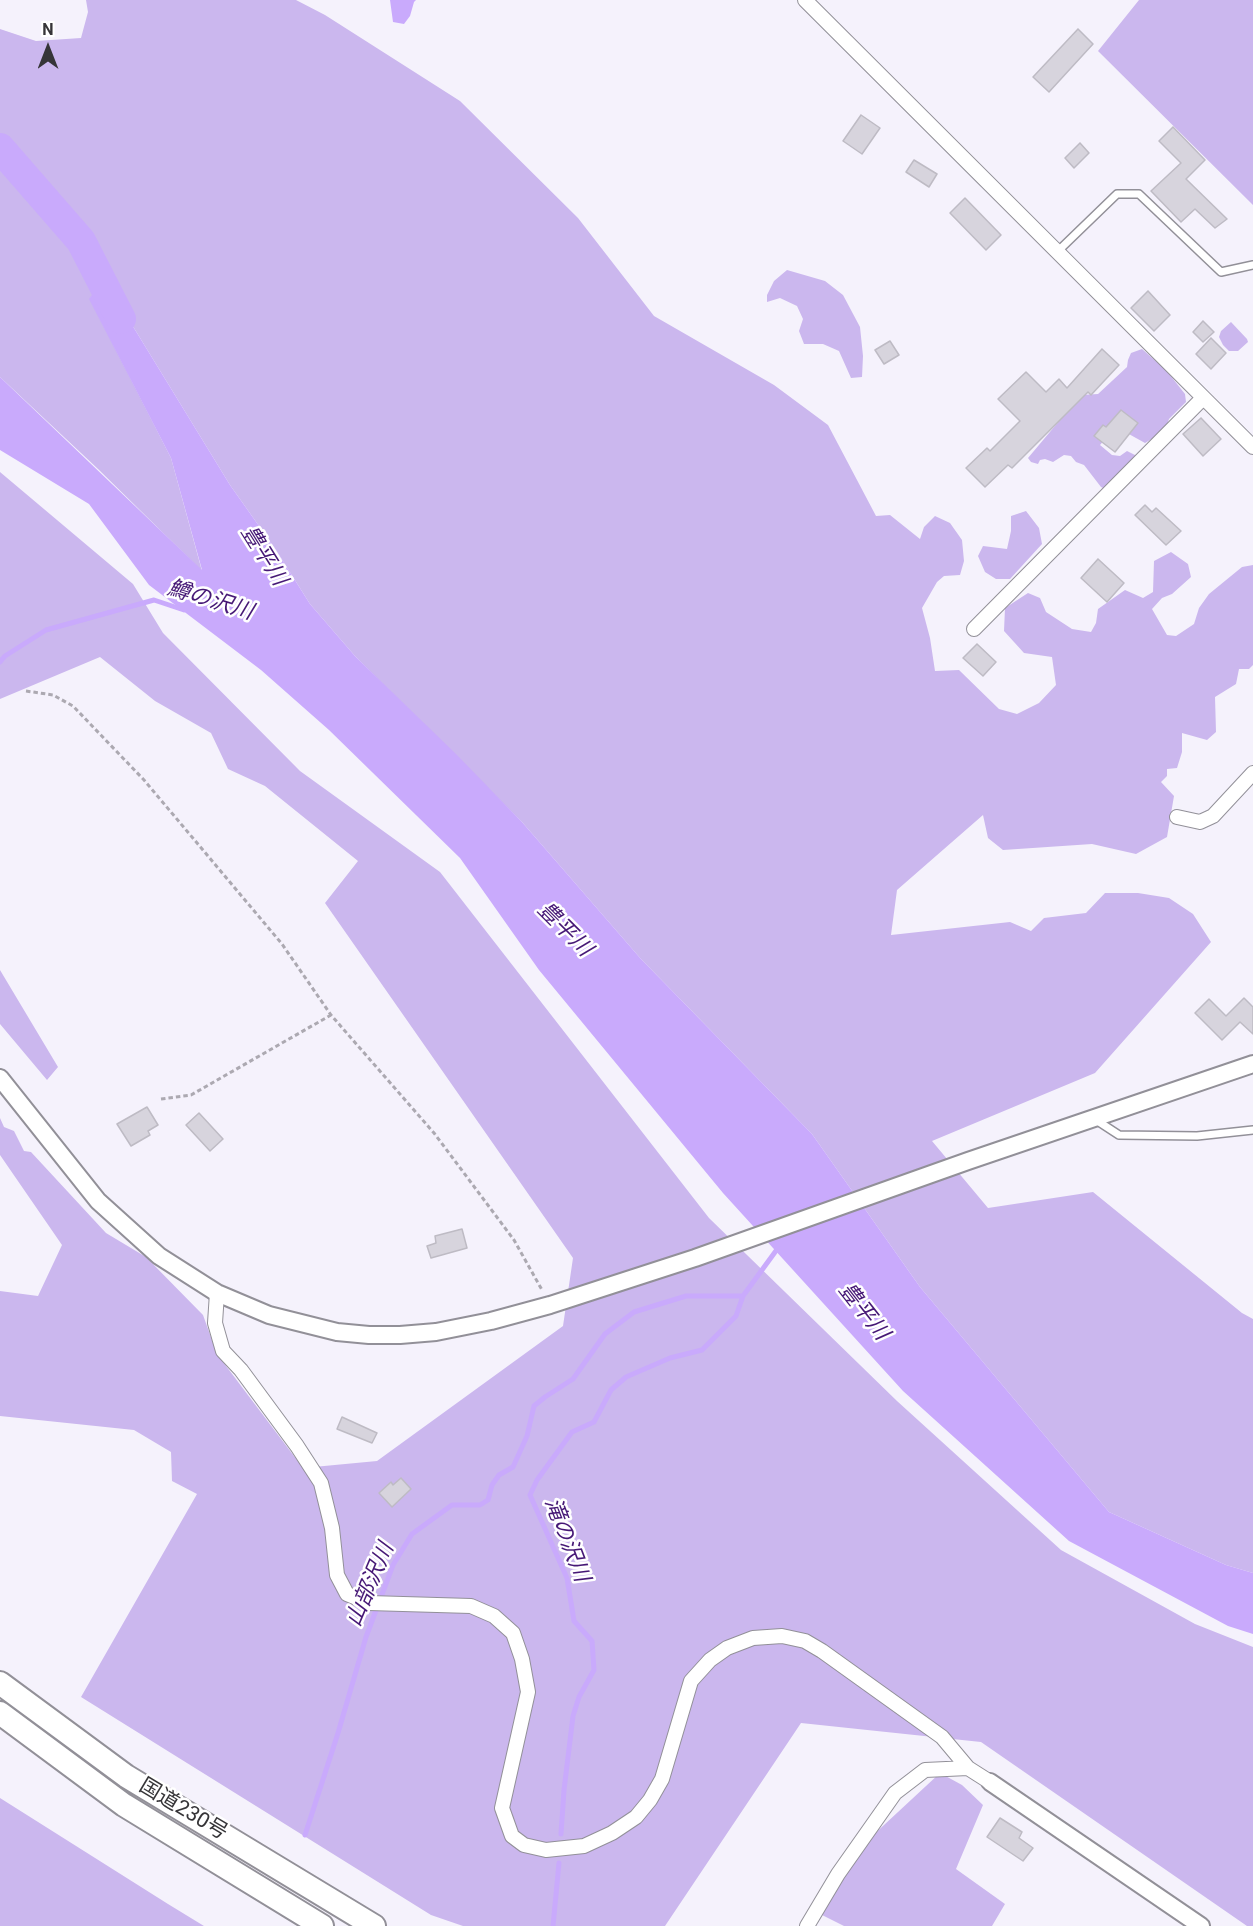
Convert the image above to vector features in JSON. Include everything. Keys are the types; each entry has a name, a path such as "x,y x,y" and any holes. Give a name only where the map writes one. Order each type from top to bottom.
{"highway":[{"name":"国道230号","path":"0,1683 126,1776 374,1926"},
{"name":"国道230号","path":"0,1713 124,1805 322,1926"}],"street":[{"path":"814,3 1057,252 1253,447"},
{"path":"974,629 1203,398"},
{"path":"1177,817 1200,822 1213,816 1253,774"},
{"path":"0,1078 98,1201 159,1256 217,1293 280,1318 337,1332 400,1335 436,1332 550,1305 695,1258 968,1161 1253,1064"},
{"path":"217,1293 215,1323 223,1351 241,1370 321,1483 332,1528 338,1575 347,1594 376,1603 471,1606 494,1616 513,1633 522,1659 528,1692 502,1808 512,1836 524,1845 546,1850 584,1846 612,1833 636,1817 651,1800 662,1779 691,1681 710,1660 727,1648 753,1638 782,1636 805,1641 822,1651 942,1737 968,1768 1201,1926"},
{"path":"807,1926 838,1874 895,1793 925,1770 968,1768"}],"lane":[{"path":"1057,252 1117,194 1138,194 1221,272 1253,265"},
{"path":"1094,1118 1119,1135 1197,1136 1253,1130"}],"path":[{"path":"26,691 53,695 73,706 144,780 282,944 331,1015 434,1132 514,1240 550,1305"},
{"path":"160,1099 191,1095 331,1015"}],"shaded area":[{"path":"86,0 296,0 325,15 460,101 578,218 654,316 774,385 828,425 876,516 890,515 920,539 924,527 935,516 950,523 962,540 964,561 960,575 944,576 937,582 922,608 935,671 959,670 999,709 1017,714 1039,703 1056,685 1052,657 1024,653 1004,631 1005,608 1028,593 1040,598 1046,612 1072,629 1091,632 1096,623 1098,609 1125,590 1143,598 1153,592 1154,561 1171,552 1188,564 1191,577 1172,594 1162,598 1152,609 1167,635 1176,636 1194,624 1199,608 1209,594 1242,567 1253,565 1253,665 1249,669 1239,669 1236,684 1215,697 1216,732 1207,740 1182,733 1182,752 1177,768 1167,769 1167,776 1161,782 1174,796 1167,837 1136,854 1092,844 1003,850 988,838 983,815 897,890 891,935 1010,922 1031,931 1044,918 1086,913 1105,893 1138,893 1169,898 1193,914 1211,942 1095,1073 932,1141 988,1208 1093,1192 1242,1313 1253,1319 1253,1573 1226,1565 1109,1512 920,1287 812,1134 641,959 522,822 355,656 310,604 276,550 230,485 104,279 90,299 171,458 202,571 0,377 0,29 36,41 81,38 88,12"},
{"path":"1139,0 1253,0 1253,205 1098,51"},
{"path":"787,270 825,281 843,295 860,327 863,356 862,377 851,378 839,351 823,344 804,344 799,331 803,319 797,306 780,298 767,302 767,295 774,281"},
{"path":"1231,322 1248,342 1238,351 1229,351 1219,337 1221,331"},
{"path":"1142,349 1166,370 1185,394 1186,402 1169,419 1165,431 1145,443 1118,428 1113,430 1100,445 1112,455 1120,456 1127,451 1135,455 1136,460 1105,489 1084,465 1076,462 1071,456 1064,455 1053,462 1045,459 1040,460 1038,464 1031,462 1028,458 1081,395 1098,394 1127,367 1131,353"},
{"path":"0,472 133,584 163,633 300,771 440,872 709,1218 897,1401 1061,1550 1195,1624 1253,1647 1253,1926 1247,1926 981,1742 801,1723 665,1926 463,1926 431,1915 81,1697 197,1494 172,1481 171,1452 134,1430 0,1416 0,1291 38,1296 62,1245 0,1155 0,1118 4,1127 14,1131 24,1151 31,1152 106,1233 146,1257 203,1315 217,1354 303,1468 377,1461 563,1326 573,1258 325,903 358,861 265,786 228,769 211,733 155,701 100,657 0,699"},
{"path":"1026,511 1039,528 1042,544 1010,579 996,579 985,572 978,556 983,546 1007,549 1011,531 1011,516"},
{"path":"0,970 58,1067 47,1080 0,1024"},
{"path":"940,1773 962,1785 983,1805 956,1869 1005,1904 992,1926 844,1926 820,1914 856,1851"},
{"path":"0,1798 168,1904 204,1926 0,1926"}],"water":[{"path":"390,0 416,0 404,24 393,22"},
{"path":"104,279 230,485 276,550 310,604 355,656 522,822 641,959 812,1134 920,1287 1109,1512 1226,1565 1253,1573 1253,1634 1228,1626 1069,1541 903,1391 723,1193 539,970 460,858 329,730 261,670 149,585 89,504 0,450 0,377 202,570 171,458 89,299"}],"building":[{"path":"1078,29 1093,44 1049,92 1033,77"},
{"path":"861,115 880,128 862,154 843,141"},
{"path":"1173,127 1205,160 1186,179 1227,219 1215,228 1195,209 1181,222 1151,191 1181,163 1159,141"},
{"path":"1080,143 1089,153 1074,168 1065,158"},
{"path":"914,160 937,174 929,187 906,172"},
{"path":"965,198 1001,235 986,250 950,213"},
{"path":"1148,291 1170,315 1154,331 1131,308"},
{"path":"1203,321 1214,332 1203,342 1193,332"},
{"path":"1211,338 1226,353 1211,369 1196,354"},
{"path":"890,341 899,355 884,364 875,350"},
{"path":"1102,349 1119,365 1091,395 1088,392 1012,468 1008,465 985,487 966,468 987,448 990,451 1020,421 998,399 1026,372 1046,392 1059,379 1067,388"},
{"path":"1121,410 1138,423 1115,452 1094,436 1103,425 1106,427"},
{"path":"1201,418 1221,439 1203,456 1183,434"},
{"path":"1145,505 1152,512 1156,508 1181,531 1166,545 1135,515"},
{"path":"1098,559 1124,583 1107,602 1081,578"},
{"path":"977,644 996,662 983,676 963,658"},
{"path":"1244,998 1253,1007 1253,1034 1240,1022 1222,1040 1195,1013 1209,999 1226,1016"},
{"path":"147,1107 158,1125 148,1131 150,1135 131,1146 117,1124"},
{"path":"199,1113 223,1139 210,1151 186,1125"},
{"path":"462,1229 467,1248 431,1258 427,1246 436,1243 435,1236"},
{"path":"342,1417 377,1433 372,1443 337,1429"},
{"path":"401,1478 411,1489 392,1507 379,1493 391,1482 393,1485"},
{"path":"1000,1818 1022,1832 1019,1838 1033,1848 1023,1861 987,1837"}],"waterway":[{"name":"豊平川","path":"0,148 81,241 121,319"},
{"name":"鱒の沢川","path":"0,662 5,656 46,630 154,600 184,610"},
{"name":"滝の沢川","path":"561,1834 573,1716 579,1697 594,1670 592,1641 574,1621 567,1578 530,1495 537,1480 572,1432 594,1422 611,1390 626,1377 670,1358 702,1350 736,1316 743,1296 778,1248"},
{"name":"山部沢川","path":"305,1835 366,1637 393,1565 412,1534 452,1505 480,1505 488,1500 492,1485 499,1475 513,1467 527,1436 534,1406 573,1379 605,1334 634,1312 686,1296 743,1296"},
{"name":"滝の沢川","path":"553,1926 559,1863"}]}
